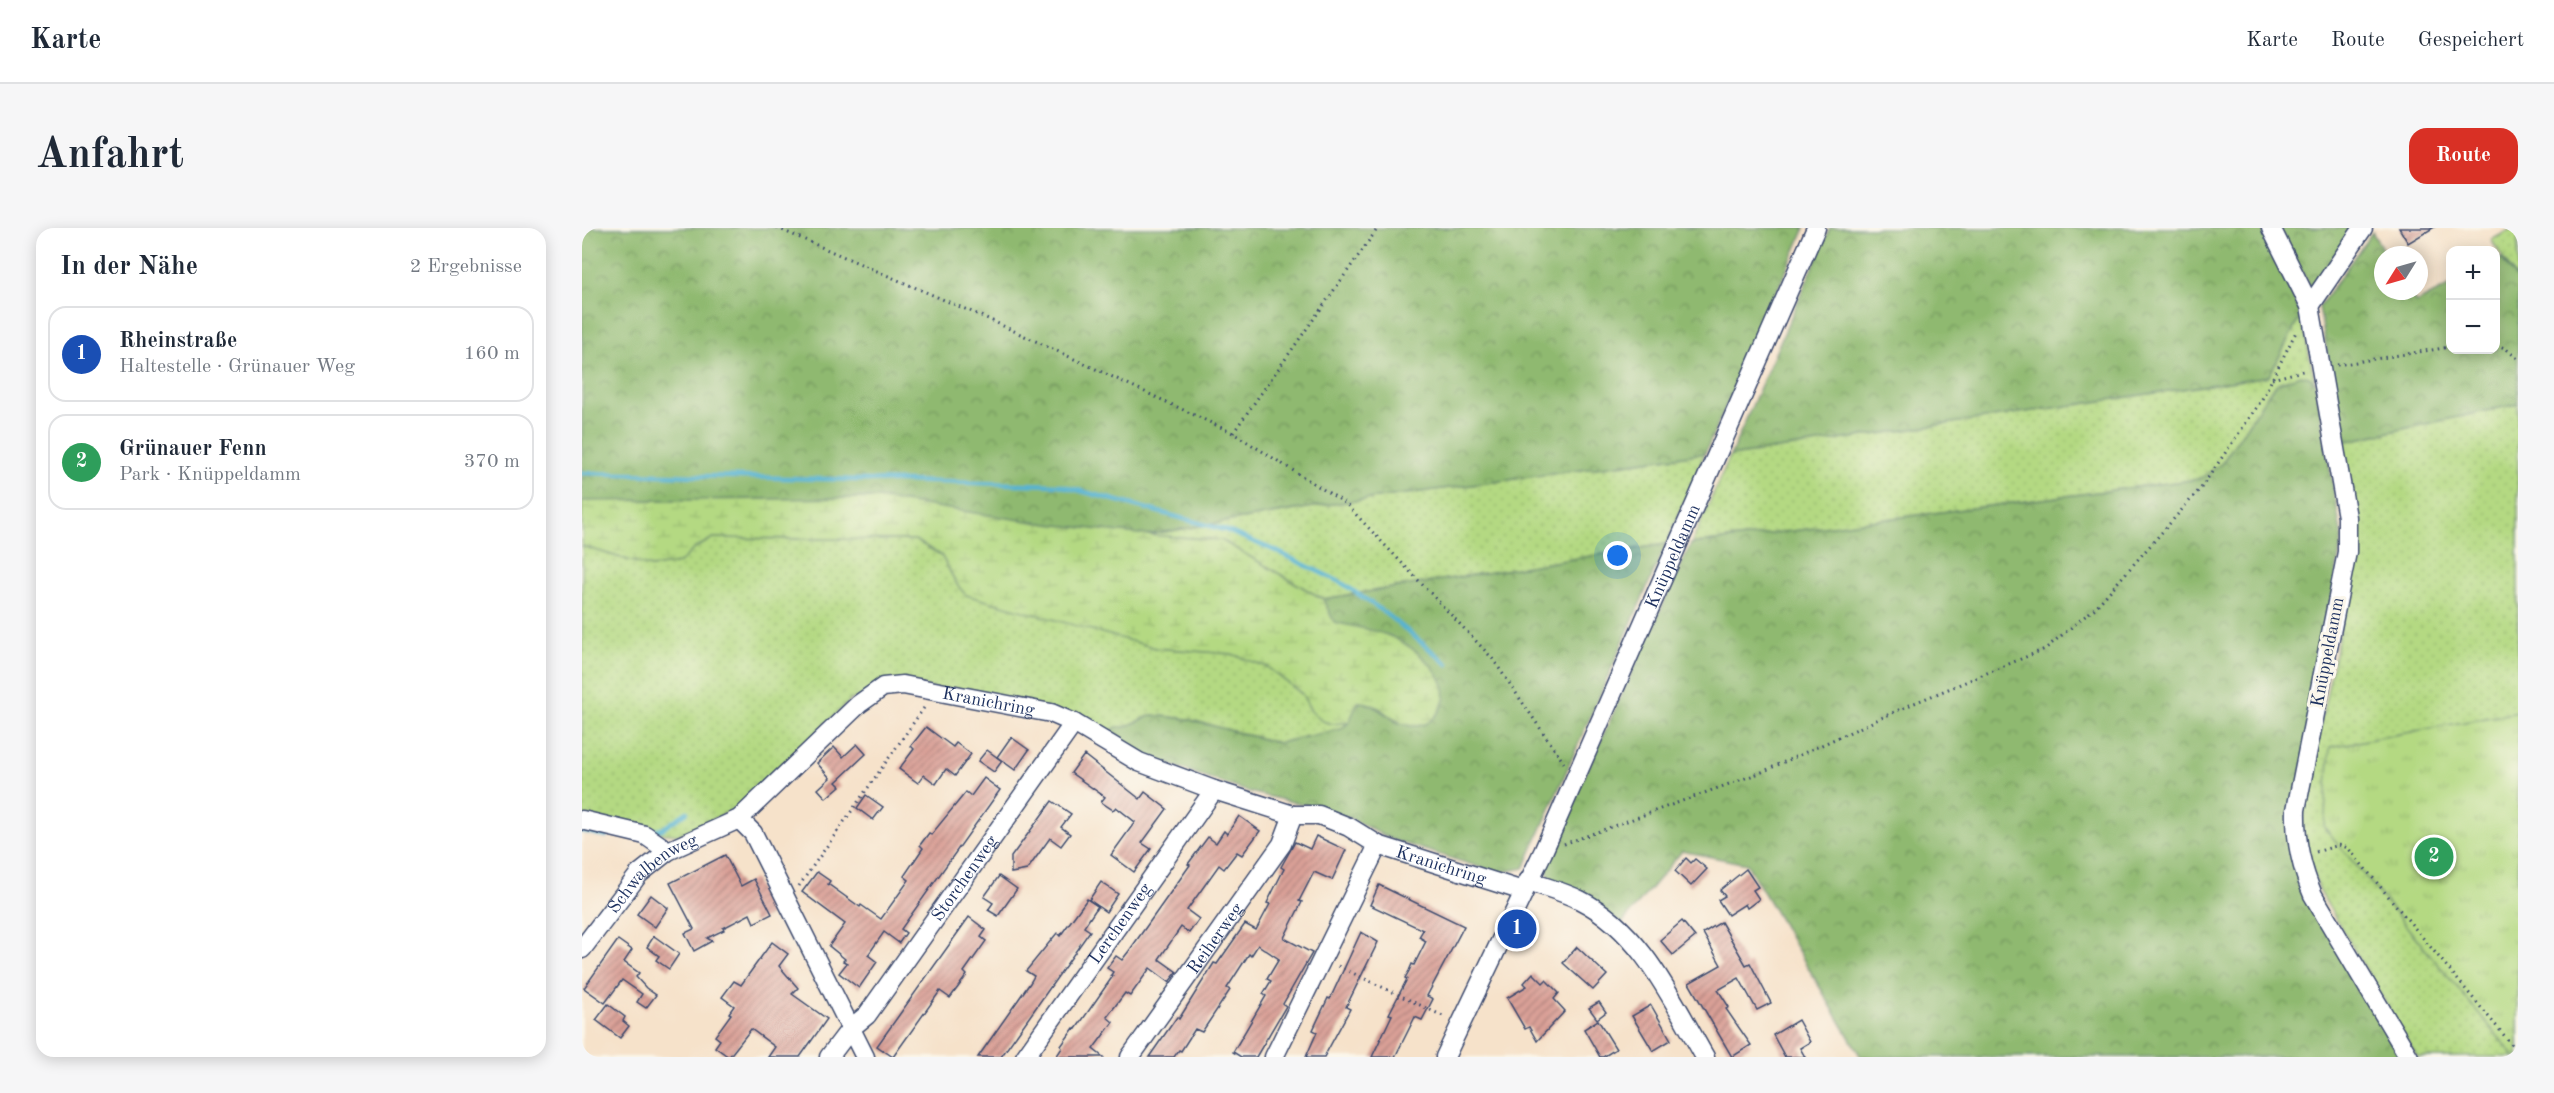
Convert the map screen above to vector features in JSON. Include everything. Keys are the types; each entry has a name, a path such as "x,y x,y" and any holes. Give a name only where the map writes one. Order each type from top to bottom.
{"street":[{"name":"Knüppeldamm","path":"1445,1057 1543,852 1816,228"},
{"name":"Knüppeldamm","path":"2271,228 2310,306 2347,517 2347,552 2296,810 2295,837 2304,874 2313,895 2334,934 2409,1057"},
{"path":"2310,306 2363,228"},
{"name":"Kranichring","path":"739,819 859,704 883,687 903,685 1051,713 1074,723 1124,755 1214,790 1293,815 1319,815 1349,827 1378,845 1581,901 1622,929 1658,975 1705,1057"},
{"name":"Storchenweg","path":"829,1057 851,1029 867,1015 1074,723"},
{"name":"Lerchenweg","path":"1025,1057 1214,790"},
{"name":"Reiherweg","path":"1130,1057 1282,844 1293,815"},
{"path":"739,819 753,833 865,1057"},
{"name":"Schwalbenweg","path":"582,949 639,874 668,851 739,819"},
{"path":"582,820 645,835 668,851"},
{"path":"1274,1057 1378,845"}],"path":[{"path":"777,228 986,318 1233,433 1345,503 1492,658 1574,778"},
{"path":"1233,433 1378,228"},
{"path":"1543,852 1762,772 1912,704 2045,649 2095,608 2200,488 2261,401 2310,306"},
{"path":"2500,346 2518,358"},
{"path":"2272,379 2320,367 2446,348"},
{"path":"787,902 936,691"},
{"path":"2300,857 2332,846 2348,848 2518,1052"},
{"path":"1322,958 1461,1024"}],"green space":[{"path":"582,228 1805,228 1705,453 1325,505 1147,535 1047,524 877,498 582,501"},
{"path":"1830,228 2262,228 2301,315 2269,376 1730,456"},
{"path":"2279,228 2354,228 2311,289"},
{"path":"2513,228 2518,228 2518,281 2500,254 2500,246 2495,246 2491,240"},
{"path":"2372,232 2381,246 2374,246 2374,300 2414,300 2416,303 2428,300 2428,297 2446,287 2446,354 2500,354 2501,258 2518,281 2518,404 2343,442 2319,307"},
{"path":"2301,315 2315,382 2271,390 2222,463 2200,479 1691,544 1730,456 2269,376"},
{"path":"2300,375 2309,377 2315,382 2342,538 2290,842 2400,1057 1861,1057 1747,864 1682,851 1622,923 1551,881 1544,864 1691,544 2199,479 2222,463 2271,390 2278,383"},
{"path":"2518,404 2518,1057 2417,1057 2320,892 2302,838 2303,809 2356,551 2356,514 2343,442"},
{"path":"1705,453 1666,544 1323,599 1221,540 1147,535 1325,505"},
{"path":"877,498 1047,524 1221,540 1323,599 1334,622 1385,634 1410,647 1436,671 1444,690 1443,703 1431,720 1415,726 1398,721 1375,706 1358,702 1349,722 1333,724 1322,721 1311,711 1302,694 1267,667 1232,654 1156,648 966,595 958,586 941,555 915,540 713,538 695,548 679,563 651,567 582,546 582,501"},
{"path":"713,538 915,540 941,555 958,586 1156,648 1232,654 1267,667 1302,694 1311,711 1333,724 1349,722 1341,729 1278,743 1187,719 1152,715 1112,730 1108,734 904,681 851,700 735,809 678,835 658,833 582,815 582,546 651,567 679,563 695,548"},
{"path":"1666,544 1524,868 1498,873 1390,839 1352,819 1319,808 1249,792 1140,754 1108,734 1116,727 1125,727 1152,715 1187,719 1278,743 1341,729 1349,722 1355,705 1362,702 1372,705 1399,723 1391,636 1334,622 1323,599"},
{"path":"2518,712 2518,1057 2515,1057 2324,827 2330,747"}],"building":[{"path":"2399,228 2433,228 2408,243"},
{"path":"926,727 953,747 956,743 971,754 955,776 946,769 936,784 924,775 918,783 899,769 914,749 911,746"},
{"path":"1011,737 1029,750 1015,770 997,757"},
{"path":"857,744 866,754 836,782 840,786 826,798 818,789 830,778 817,763 834,747 843,757"},
{"path":"987,750 1002,761 994,772 978,761"},
{"path":"1084,755 1140,799 1145,792 1167,809 1142,843 1151,849 1134,872 1111,855 1135,822 1116,807 1113,810 1101,802 1105,797 1071,773"},
{"path":"984,778 1000,790 901,929 906,933 899,943 884,932 868,955 877,962 859,988 839,973 847,963 829,946 845,924 802,892 817,872 830,881 828,884 881,919 909,880 904,876 923,848 920,845 966,792 971,796"},
{"path":"866,795 883,807 873,820 857,808"},
{"path":"1052,801 1071,814 1061,827 1070,834 1061,846 1050,838 1027,870 1011,873 1011,857"},
{"path":"1239,816 1260,831 1242,855 1237,852 1224,869 1219,865 1187,910 1199,919 1189,933 1181,927 1159,959 1177,972 1169,982 1150,968 1130,996 1125,993 1107,1017 1113,1022 1093,1049 1103,1057 1056,1057 1061,1046 1074,1028 1076,1029 1113,976 1111,975 1113,972 1107,968 1116,956 1122,960 1129,951 1208,837 1216,843 1224,831 1227,834"},
{"path":"1316,836 1346,850 1332,880 1314,872 1299,901 1302,902 1284,938 1312,953 1283,1004 1286,1006 1256,1057 1241,1057 1233,1052 1266,996 1263,994 1271,981 1267,979 1279,959 1258,945 1251,956 1249,954 1227,988 1230,990 1202,1032 1195,1029 1181,1051 1179,1050 1174,1057 1149,1057 1177,1017 1179,1019 1214,963 1217,964 1245,924 1256,930 1270,904 1267,903 1284,869 1281,867 1295,842 1310,849"},
{"path":"725,855 741,886 754,879 772,914 754,923 750,914 707,938 712,941 694,951 685,933 694,929 670,883"},
{"path":"1686,858 1691,863 1695,859 1707,869 1691,886 1675,871"},
{"path":"1746,869 1758,887 1753,890 1759,899 1747,908 1745,904 1728,915 1718,900 1725,896 1720,890"},
{"path":"999,876 1017,889 998,916 988,910 993,903 984,897"},
{"path":"1101,882 1118,894 1106,912 1089,900"},
{"path":"1379,885 1464,926 1427,996 1433,999 1422,1020 1415,1017 1395,1057 1372,1057 1392,1015 1389,1014 1407,979 1405,978 1426,941 1419,937 1423,930 1370,905"},
{"path":"651,895 668,908 655,927 637,914"},
{"path":"1087,899 1098,906 1084,927 1090,931 1001,1057 978,1057 1034,976 1026,971 1057,933 1060,936"},
{"path":"969,917 986,930 981,937 986,941 964,972 967,975 950,998 940,991 893,1057 877,1046"},
{"path":"1682,921 1695,937 1673,955 1660,940"},
{"path":"1721,922 1746,965 1750,963 1771,1003 1757,1010 1739,978 1718,990 1729,1007 1726,1009 1751,1045 1732,1057 1689,983 1721,965 1703,933"},
{"path":"1361,932 1378,942 1346,1007 1350,1009 1324,1057 1306,1057 1317,1032 1313,1030"},
{"path":"654,936 679,954 669,969 656,960 659,956 647,947"},
{"path":"618,940 632,950 624,962 639,973 636,977 656,995 646,1008 637,1002 642,994 622,980 605,1003 584,988"},
{"path":"772,942 788,954 779,966 798,988 792,994 827,1019 800,1057 768,1057 775,1047 751,1029 729,1057 715,1047 720,1040 715,1036 734,1006 722,997 734,981 741,985"},
{"path":"1577,947 1607,975 1593,990 1563,963"},
{"path":"1533,973 1543,983 1546,980 1559,993 1554,999 1565,1011 1537,1041 1529,1027 1525,1029 1507,998 1527,986 1524,983"},
{"path":"1599,1002 1606,1012 1597,1019 1589,1008"},
{"path":"608,1004 625,1017 623,1021 629,1026 620,1038 596,1020"},
{"path":"1651,1005 1671,1040 1653,1051 1632,1016"},
{"path":"1598,1020 1616,1049 1603,1057 1600,1057 1584,1029"},
{"path":"1798,1020 1810,1042 1800,1048 1805,1057 1785,1057 1773,1035"}],"waterway":[{"path":"582,473 1059,485 1225,530 1276,551 1342,583 1384,612 1448,664"},
{"path":"651,831 662,829 687,812"},
{"path":"582,831 606,836"}],"place":[{"name":"Grünauer Fenn","path":"2434,857"},
{"name":"Rheinstraße","path":"1517,929"}]}
